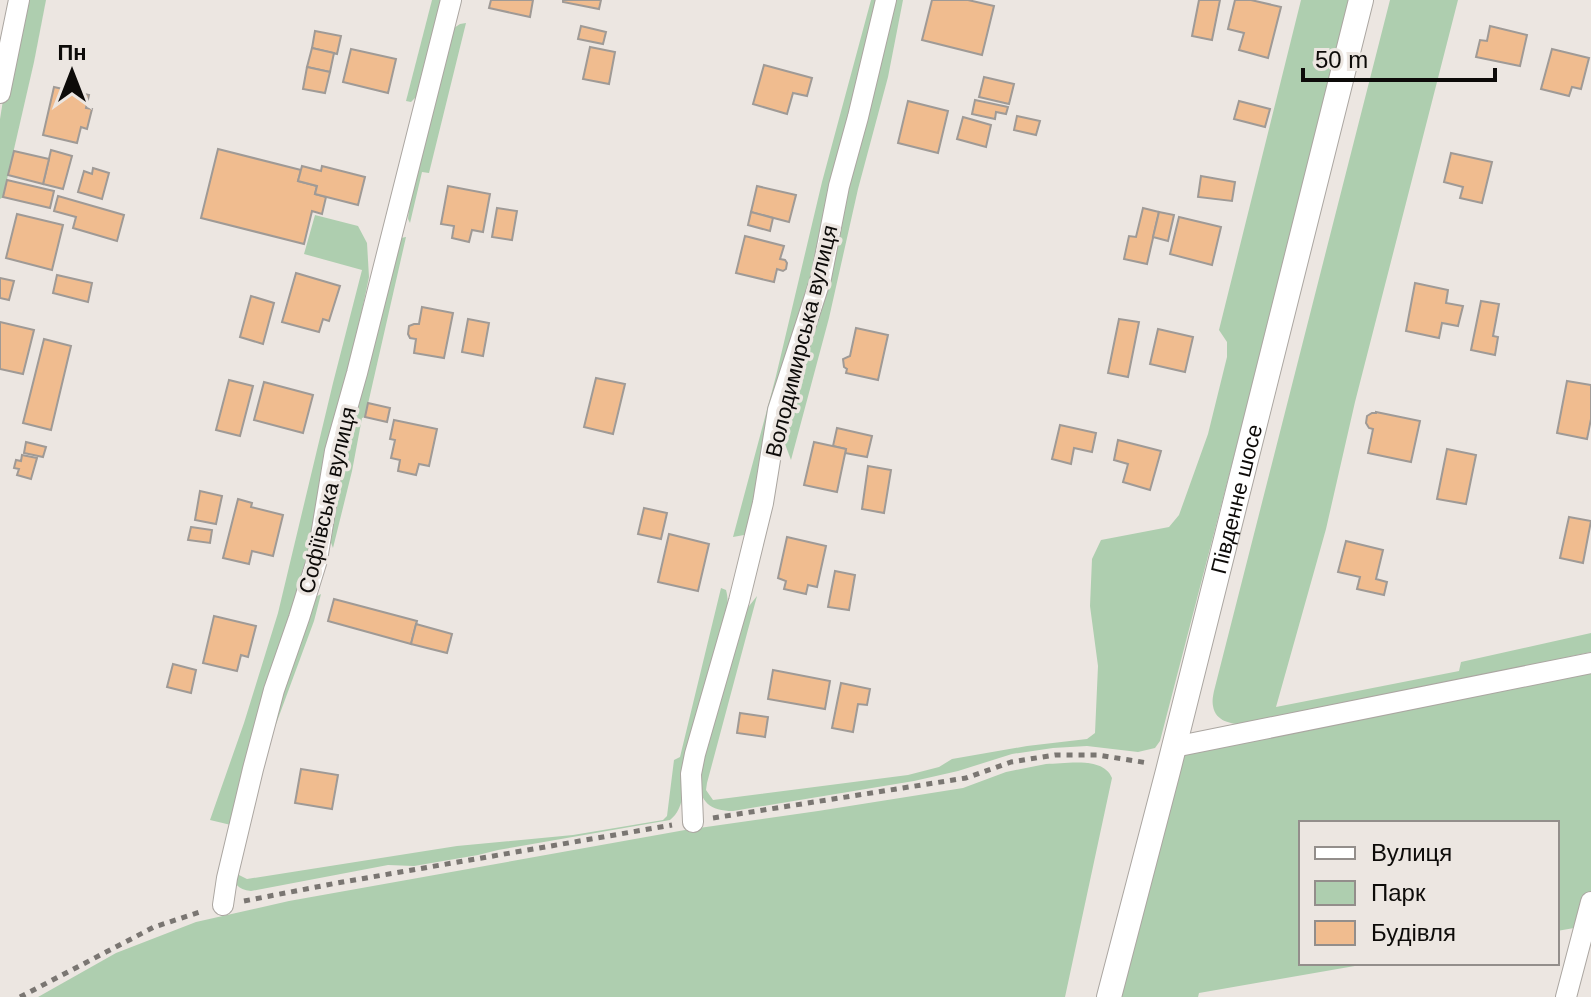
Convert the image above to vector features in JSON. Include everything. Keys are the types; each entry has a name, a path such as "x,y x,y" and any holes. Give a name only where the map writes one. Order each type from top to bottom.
{"street":[{"path":"0,93 19,0"},
{"name":"Софіївська вулиця","path":"223,905 270,704 317,560 335,451 451,0"},
{"name":"Володимирська вулиця","path":"693,822 691,774 695,754 739,601 763,503 778,410 821,278 839,186 886,0"},
{"name":"Південне шосе","path":"1109,997 1361,0"},
{"path":"1171,759 1591,663"},
{"path":"1566,997 1591,902"}],"path":[{"path":"20,997 154,927 223,905 693,822 966,778 1011,762 1055,755 1098,755 1142,761 1171,759"}],"green space":[{"path":"19,0 46,0 3,197 0,199 0,119"},
{"path":"432,0 444,0 418,95 411,102 406,101"},
{"path":"871,0 880,0 811,288 766,421 747,531 744,535 733,537 776,376 822,182"},
{"path":"894,0 903,0 888,77 791,460 785,444 785,422"},
{"path":"1301,0 1349,0 1254,379 1160,741 1155,748 1138,752 1087,746 1053,748 1012,754 914,781 733,811 712,807 701,794 698,779 746,610 757,596 707,783 706,790 713,800 908,775 939,767 952,759 1087,739 1095,733 1098,666 1090,606 1092,559 1101,540 1169,527 1179,515 1208,434 1227,357 1227,342 1219,330"},
{"path":"1390,0 1458,0 1355,402 1326,529 1276,707 1459,671 1461,662 1591,633 1591,652 1254,724 1229,722 1215,712 1214,691"},
{"path":"466,23 429,173 422,172 410,223 410,201 454,28"},
{"path":"315,215 358,226 367,243 369,277 318,519 231,825 210,820 278,613 362,270 304,254"},
{"path":"406,237 333,548 330,540 345,433 401,238"},
{"path":"721,588 726,590 728,601 721,642 692,736 682,801 670,820 414,866 388,865 251,891 236,884 233,867 262,751 289,660 312,599 321,594 272,735 236,868 237,874 247,879 457,846 573,835 663,820 667,816 674,760 680,757"},
{"path":"1591,664 1591,925 1559,931 1559,821 1299,821 1299,965 1360,965 1199,993 1198,997 1109,997 1174,747"},
{"path":"1046,764 1092,764 1107,771 1112,778 1065,997 38,997 116,953 196,922 289,901 685,830 963,788 1006,772"}],"building":[{"path":"491,0 533,0 530,17 489,8"},
{"path":"563,0 601,0 599,9"},
{"path":"932,0 968,0 994,6 982,55 922,40"},
{"path":"1199,0 1220,0 1212,40 1192,36"},
{"path":"1235,0 1251,0 1281,7 1268,58 1239,50 1244,33 1228,29"},
{"path":"581,26 606,32 603,44 578,39"},
{"path":"1490,26 1527,35 1520,66 1476,57 1480,40 1487,41"},
{"path":"315,31 341,36 337,54 312,48"},
{"path":"590,47 615,52 609,84 583,79"},
{"path":"312,48 334,53 330,72 307,67"},
{"path":"351,49 396,59 388,93 343,82"},
{"path":"1552,49 1589,58 1581,89 1572,87 1569,96 1541,89"},
{"path":"764,65 812,78 807,96 793,93 787,114 753,104"},
{"path":"307,67 330,72 325,93 303,89"},
{"path":"984,77 1014,84 1009,104 979,97"},
{"path":"54,87 89,95 86,108 92,109 87,129 81,127 77,143 43,135"},
{"path":"975,100 1008,107 1006,114 996,112 995,119 972,114"},
{"path":"908,101 948,111 938,153 898,143"},
{"path":"1239,101 1270,109 1265,127 1234,119"},
{"path":"1017,116 1040,121 1036,135 1014,130"},
{"path":"963,117 991,125 986,147 957,139"},
{"path":"218,149 301,170 298,181 317,186 315,194 326,197 322,214 312,211 304,244 201,218"},
{"path":"51,150 72,156 63,189 43,184"},
{"path":"14,151 49,159 43,184 8,175"},
{"path":"1451,153 1492,162 1482,203 1460,198 1463,187 1444,182"},
{"path":"302,166 321,171 322,166 365,177 358,205 315,194 317,186 298,181"},
{"path":"93,168 109,173 102,199 78,192 84,171 92,174"},
{"path":"1201,176 1235,182 1232,201 1198,197"},
{"path":"7,180 54,191 50,208 3,197"},
{"path":"448,186 490,194 483,232 472,230 469,242 452,238 454,226 441,224"},
{"path":"757,186 796,195 789,222 751,212"},
{"path":"58,196 124,215 117,241 73,228 76,217 54,211"},
{"path":"497,208 517,211 512,240 492,237"},
{"path":"1143,208 1159,212 1147,264 1124,259 1129,236 1136,237"},
{"path":"751,212 773,218 770,231 748,225"},
{"path":"1159,212 1174,215 1168,241 1153,237"},
{"path":"17,214 63,225 52,270 6,258"},
{"path":"1179,217 1221,227 1212,265 1170,254"},
{"path":"745,236 784,246 780,259 787,263 786,269 777,269 774,282 736,273"},
{"path":"296,273 340,286 329,321 323,319 319,332 282,322"},
{"path":"57,275 92,283 88,302 53,293"},
{"path":"0,278 14,281 9,300 0,298"},
{"path":"1415,283 1448,290 1446,303 1463,306 1458,326 1442,323 1439,338 1406,331"},
{"path":"251,296 274,303 263,344 240,337"},
{"path":"1481,301 1499,304 1493,336 1498,337 1495,355 1471,350"},
{"path":"422,307 453,313 444,358 414,353 416,339 410,338 409,326 419,324"},
{"path":"468,319 489,323 483,356 462,352"},
{"path":"1119,319 1139,322 1128,377 1108,373"},
{"path":"0,322 34,330 23,374 0,369"},
{"path":"856,328 888,335 878,380 846,373 843,359 850,356"},
{"path":"1158,329 1193,337 1185,372 1150,364"},
{"path":"44,339 71,346 51,430 23,423"},
{"path":"596,378 625,384 613,434 584,427"},
{"path":"229,380 253,386 240,436 216,430"},
{"path":"1567,381 1591,385 1591,419 1587,439 1557,433"},
{"path":"264,382 313,395 303,433 254,420"},
{"path":"368,403 390,408 387,422 365,417"},
{"path":"1376,412 1420,421 1411,462 1368,453 1373,429 1366,423 1367,416"},
{"path":"394,420 437,429 429,466 419,464 416,475 398,471 400,460 391,458 395,440 390,439"},
{"path":"1060,425 1096,433 1092,452 1074,448 1071,464 1052,459"},
{"path":"837,428 872,436 867,457 845,453 846,449 833,446"},
{"path":"1118,440 1161,451 1150,490 1123,482 1128,464 1114,460"},
{"path":"26,442 46,447 43,457 24,453"},
{"path":"814,442 846,449 837,492 804,485"},
{"path":"1447,449 1476,455 1466,504 1437,499"},
{"path":"22,455 37,458 31,479 17,475 19,469 14,468 16,460 21,461"},
{"path":"868,466 891,470 884,513 862,509"},
{"path":"200,491 222,496 216,524 195,520"},
{"path":"238,499 252,503 251,507 283,515 273,556 252,551 249,564 223,558"},
{"path":"644,508 667,513 661,539 638,534"},
{"path":"1569,517 1591,521 1583,563 1560,558"},
{"path":"191,527 212,530 210,543 188,540"},
{"path":"669,534 709,544 698,591 658,582"},
{"path":"787,537 826,546 817,587 808,585 806,594 784,589 786,581 778,578"},
{"path":"1346,541 1383,550 1376,579 1387,582 1384,595 1357,589 1360,577 1338,572"},
{"path":"835,571 855,575 849,610 828,607"},
{"path":"334,599 417,621 411,644 328,621"},
{"path":"214,616 256,626 248,657 241,655 237,671 203,663"},
{"path":"416,624 452,634 447,653 411,644"},
{"path":"173,664 196,670 191,693 167,687"},
{"path":"773,670 830,681 825,709 768,699"},
{"path":"841,683 870,689 867,705 858,704 853,732 832,728"},
{"path":"740,713 768,717 765,737 737,733"},
{"path":"301,769 338,775 332,809 295,803"}]}
